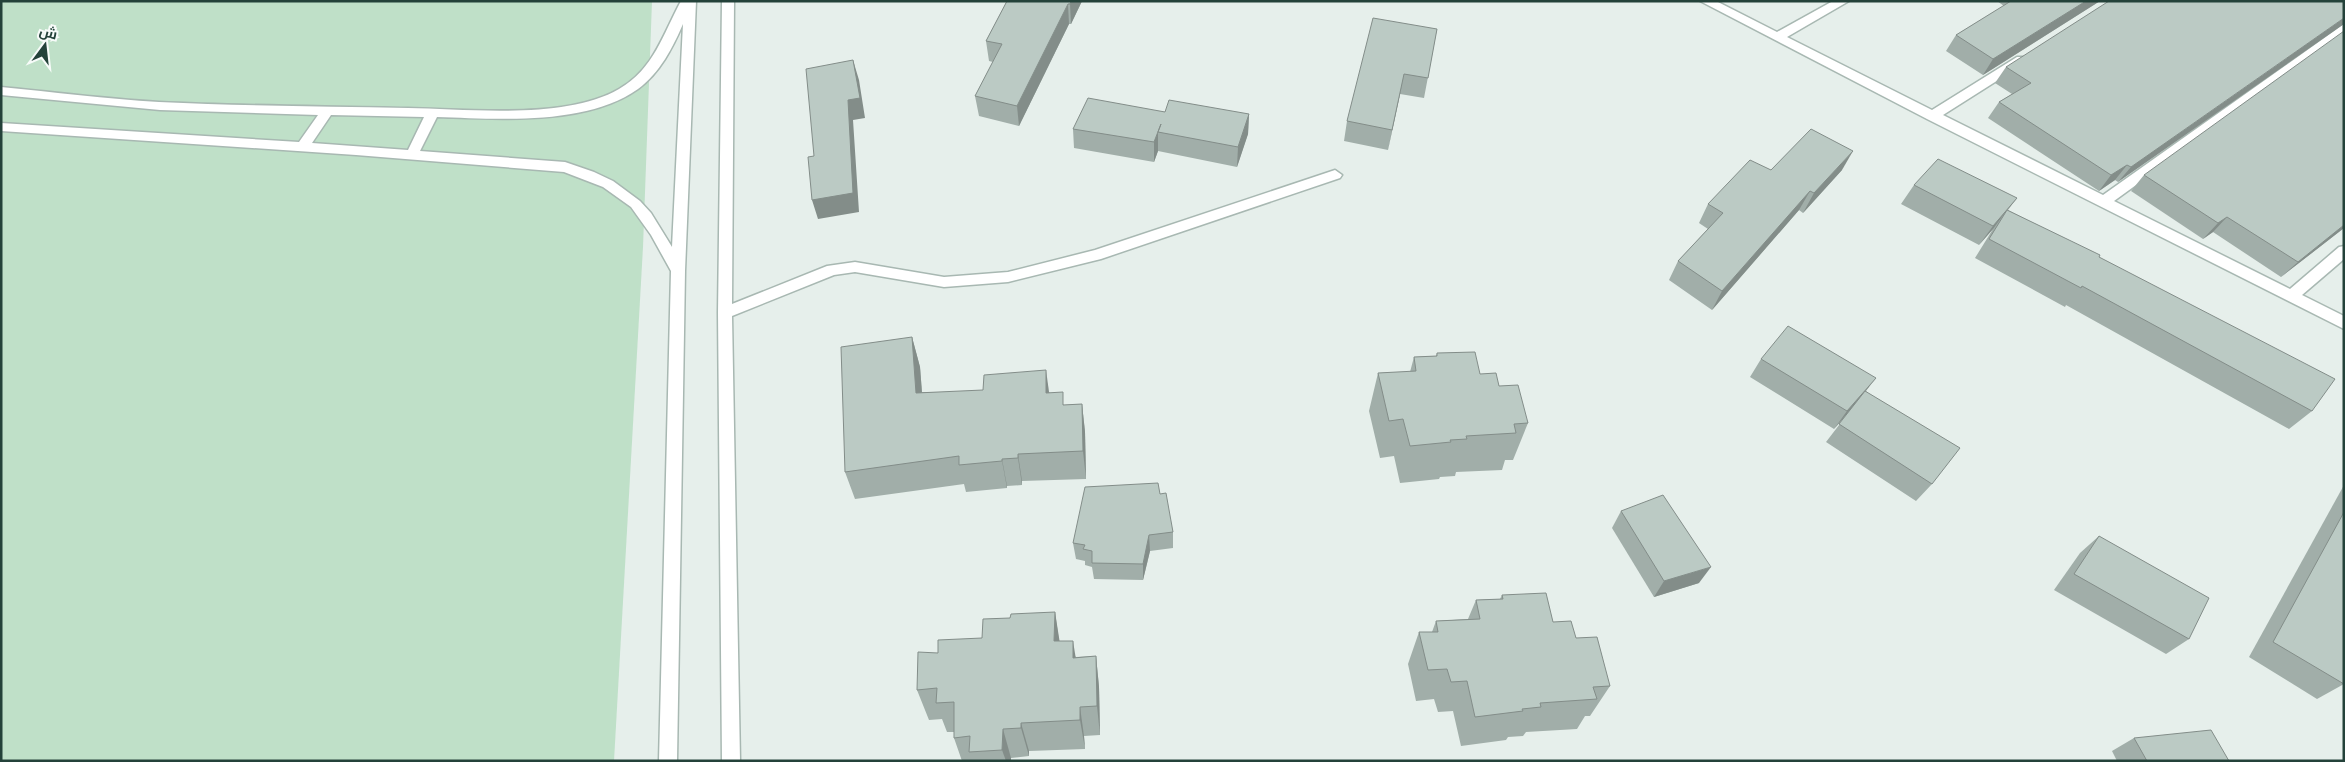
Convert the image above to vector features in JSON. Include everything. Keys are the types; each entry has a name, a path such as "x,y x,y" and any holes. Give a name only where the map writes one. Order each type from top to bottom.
{"street":[{"path":"1,91 158,106 327,112 551,112 602,101 624,92 648,74 664,53 688,1"},
{"path":"668,761 678,272 688,1"},
{"path":"728,1 725,313 731,761"},
{"path":"1706,1 2344,323"},
{"path":"1777,38 1843,1"},
{"path":"2103,202 2344,28"},
{"path":"1932,116 2031,53"},
{"path":"303,146 327,112"},
{"path":"411,156 432,112"},
{"path":"1,128 303,146 411,156 528,162 565,167 594,176 624,191 649,217 678,272"},
{"path":"725,313 832,270 855,267 944,282 1008,277 1096,255 1335,175"},
{"path":"2291,297 2344,251"}],"green space":[{"path":"1,1 652,1 643,247 614,761 1,761"}],"building":[{"path":"1007,1 1071,1 1017,106 975,96 1002,44 986,41"},
{"path":"2011,1 2086,1 1993,59 1956,35"},
{"path":"2109,1 2344,1 2344,18 2131,167 2127,165 2111,175 1999,102 2031,83 2006,67"},
{"path":"1373,18 1437,29 1428,78 1404,74 1392,130 1347,121"},
{"path":"2344,31 2344,225 2298,262 2227,217 2218,223 2144,175"},
{"path":"853,60 860,98 848,100 853,193 812,200 808,157 814,156 806,69"},
{"path":"1088,98 1165,112 1169,100 1249,114 1238,147 1158,132 1161,124 1154,142 1073,129"},
{"path":"1811,129 1853,151 1814,193 1810,191 1722,291 1678,261 1723,213 1708,204 1750,160 1771,170"},
{"path":"1938,159 2017,198 1993,226 1914,185"},
{"path":"2007,210 2100,255 2099,257 2335,379 2312,411 2082,286 2081,288 1989,239"},
{"path":"1788,326 1876,378 1847,411 1761,359"},
{"path":"912,337 916,393 983,390 984,375 1046,370 1046,393 1063,392 1063,405 1082,404 1083,451 1018,454 1018,458 1002,459 1002,461 959,465 959,456 845,472 841,347"},
{"path":"1475,352 1480,374 1496,373 1499,386 1518,385 1528,423 1514,424 1516,433 1466,436 1467,439 1450,440 1451,442 1410,446 1403,419 1389,421 1378,373 1416,371 1414,357 1437,356 1437,353"},
{"path":"1865,391 1960,448 1932,484 1839,424"},
{"path":"1158,483 1160,494 1166,493 1173,532 1149,535 1143,564 1092,563 1092,551 1083,549 1085,545 1073,543 1085,487"},
{"path":"1663,495 1711,567 1664,581 1621,511"},
{"path":"2344,512 2344,684 2273,642"},
{"path":"2099,536 2209,598 2189,639 2074,574"},
{"path":"1546,593 1553,622 1571,621 1576,638 1597,637 1610,686 1593,687 1597,699 1540,703 1541,707 1522,709 1523,711 1475,717 1467,681 1451,682 1447,669 1428,670 1419,632 1438,632 1436,621 1480,619 1476,600 1503,599 1502,595"},
{"path":"1055,612 1054,641 1073,641 1073,658 1096,656 1097,706 1080,707 1080,720 1021,723 1021,728 1003,729 1002,750 969,752 970,736 954,738 954,702 936,703 937,688 917,690 918,652 938,653 938,640 982,638 983,619 1010,618 1011,614"},
{"path":"2211,730 2229,761 2147,761 2134,738"}]}
